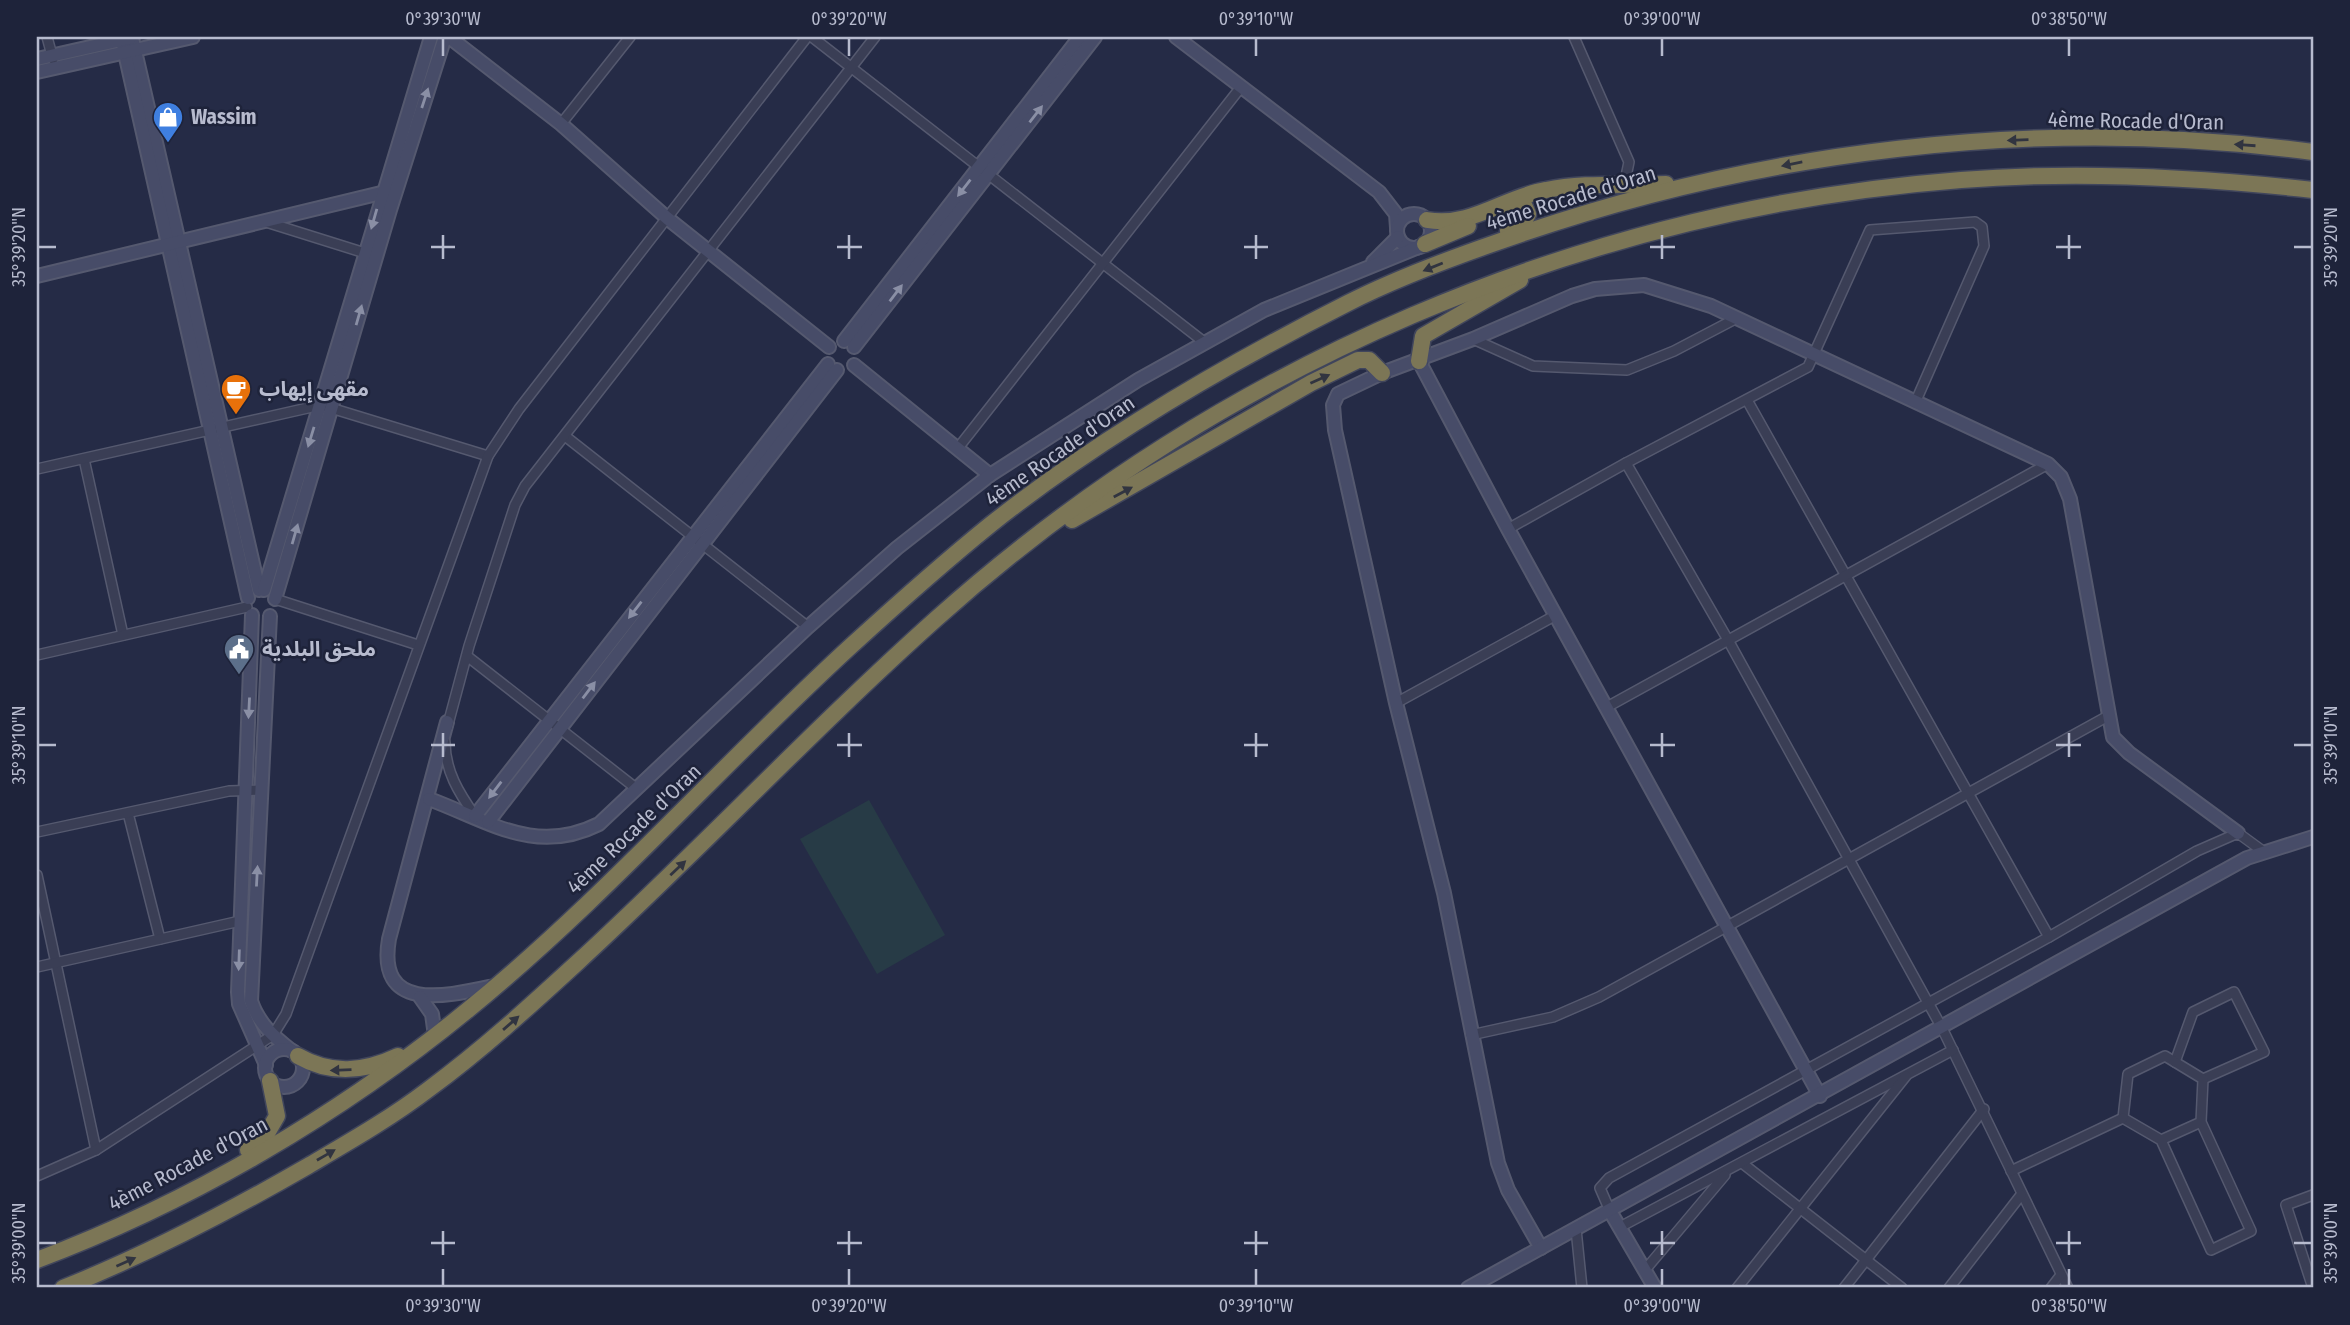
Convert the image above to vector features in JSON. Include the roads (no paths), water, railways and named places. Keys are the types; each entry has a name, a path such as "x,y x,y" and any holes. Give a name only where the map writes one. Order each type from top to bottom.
{"highway":[{"name":"4ème Rocade d'Oran","path":"37,1260 129,1220 215,1177 346,1100 432,1039 496,986 602,889 848,649 993,523 1096,449 1226,369 1348,303 1476,250 1582,214 1707,181 1870,152 1999,141 2145,140 2313,152"},
{"path":"63,1288 211,1221 336,1149 423,1094 511,1023 717,832 891,660 1020,547 1159,449 1261,388 1442,301 1554,261 1647,233 1815,198 1909,184 2088,175 2203,180 2313,190"},
{"path":"1422,217 1462,221 1530,193 1550,189 1707,181"},
{"path":"1423,245 1510,207 1524,205 1528,214 1523,223 1476,250"},
{"path":"1419,361 1421,340 1434,328 1554,261"},
{"path":"1020,547 1137,485 1311,383 1358,360 1369,360 1382,373"},
{"path":"295,1054 328,1070 349,1070 377,1064 432,1039"},
{"path":"215,1177 266,1135 275,1124 278,1108 268,1073"}],"street":[{"path":"47,37 53,62"},
{"path":"37,72 53,62 130,43 192,37"},
{"path":"431,37 388,195 327,407 275,598 275,608 270,616 251,1001 255,1014 272,1035 295,1054 303,1068 299,1080 282,1087 268,1073 239,1004 254,600 327,407 365,253 388,195 447,37 561,124 667,218 829,347"},
{"path":"561,124 630,37"},
{"path":"37,1175 96,1150 272,1035 286,1014 488,456 519,409 810,37 851,66 1204,342"},
{"path":"432,1039 432,1014 420,997 401,988 393,980 386,953 429,799 447,722 515,505 525,486 875,37"},
{"path":"984,171 1080,37"},
{"path":"849,344 984,171 1095,37"},
{"path":"1176,37 1379,192 1396,214 1398,233 1410,247 1423,245"},
{"path":"1574,37 1629,162 1624,186"},
{"path":"130,43 172,244 254,600 261,619 270,616"},
{"path":"37,59 53,62"},
{"path":"958,448 1241,87"},
{"path":"429,799 523,836 562,838 599,824 808,627 897,548 990,475 1072,420 1264,310 1370,264 1388,261 1423,245 1431,229 1422,217 1394,198 1379,192"},
{"path":"38,277 388,195"},
{"path":"1370,264 1398,233 1403,218 1422,217"},
{"path":"265,222 365,253"},
{"path":"1508,529 1626,463 1808,368 1870,230 1975,222 1982,226 1984,246 1915,403"},
{"path":"1541,1248 1508,1191 1498,1163 1444,892 1396,703 1332,416 1338,394 1382,373 1419,361 1572,296 1623,285 1644,285 1668,291 1737,318 1815,357 2048,464 2061,477 2070,499 2108,716 2117,744 2264,852"},
{"path":"1473,339 1533,366 1627,370 1674,351 1737,318"},
{"path":"836,342 849,344 857,356 854,365 846,370 833,367 826,355 829,347 836,342"},
{"path":"1419,361 1508,529 1820,1096"},
{"path":"854,365 990,475"},
{"path":"488,822 556,723 833,367"},
{"path":"1747,400 2049,937"},
{"path":"37,469 327,407 488,456"},
{"path":"565,436 808,627"},
{"path":"84,459 123,635"},
{"path":"1626,463 1728,640 1942,1028 1984,1109 2021,1195 2068,1288"},
{"path":"1607,707 2048,464"},
{"path":"37,655 254,600 275,598 418,645"},
{"path":"1396,703 1556,615"},
{"path":"467,656 637,789"},
{"path":"1471,1035 1553,1017 1578,1007 1967,791 2108,716"},
{"path":"447,722 447,763 453,780 475,816"},
{"path":"475,816 556,723"},
{"path":"37,832 245,790 261,790"},
{"path":"128,813 160,939"},
{"path":"1655,1288 1610,1211 1600,1188 1609,1178 2049,937 2197,851 2238,833"},
{"path":"1468,1288 2264,852 2313,837"},
{"path":"37,874 96,1150"},
{"path":"37,967 240,921"},
{"path":"420,997 496,986"},
{"path":"2175,1062 2193,1012 2234,992 2264,1052 2203,1079"},
{"path":"1620,1227 1953,1050"},
{"path":"268,1073 275,1052 295,1054"},
{"path":"2123,1118 2127,1074 2165,1056 2203,1079"},
{"path":"1737,1288 1908,1073"},
{"path":"2123,1118 2161,1140 2211,1250 2252,1231 2201,1122 2203,1079"},
{"path":"1844,1288 1984,1109"},
{"path":"2011,1171 2123,1118"},
{"path":"2161,1140 2201,1122"},
{"path":"1742,1163 1902,1288"},
{"path":"1644,1270 1729,1170"},
{"path":"1949,1288 2021,1195"},
{"path":"2313,1195 2286,1205 2313,1288"},
{"path":"1576,1229 1582,1288"},
{"path":"2051,1288 2062,1275"}],"place":[{"name":"Wassim","path":"168,144"},
{"name":"مقهى إيهاب","path":"236,416"},
{"name":"ملحق البلدية","path":"239,676"}]}
